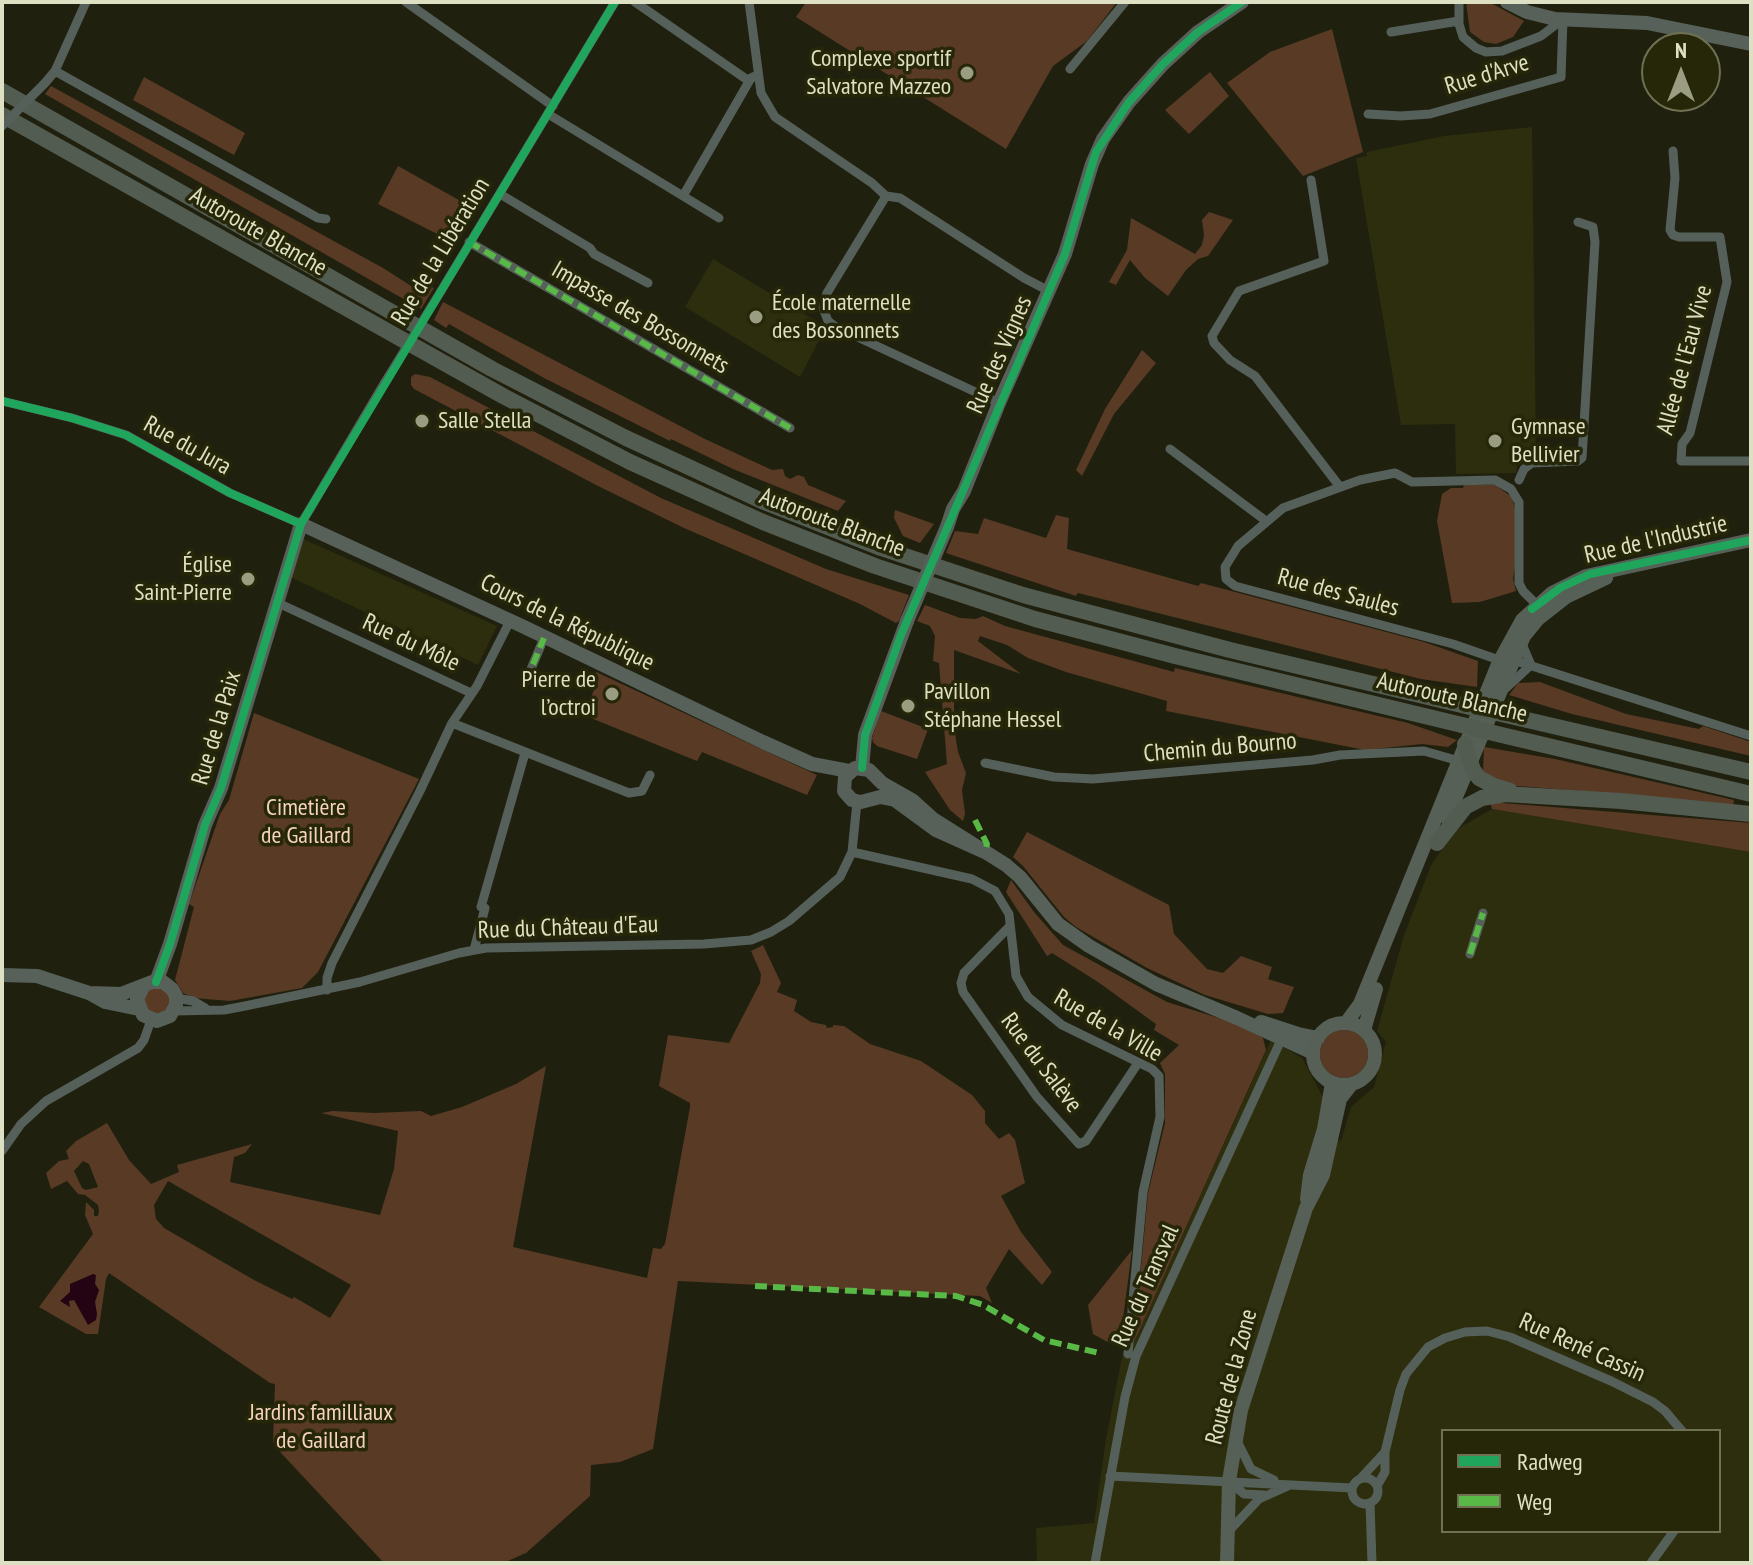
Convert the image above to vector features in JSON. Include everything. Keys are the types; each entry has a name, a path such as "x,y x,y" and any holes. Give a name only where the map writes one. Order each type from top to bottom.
{"highway":[{"name":"Autoroute Blanche","path":"2,91 568,409 683,466 811,522 962,576 1092,614 1470,707 1496,706 1751,772"},
{"name":"Autoroute Blanche","path":"6,121 475,381 609,451 763,522 875,566 1035,619 1206,664 1751,794"},
{"path":"1465,755 1481,780 1517,793"},
{"path":"1437,843 1468,805 1487,796 1517,793 1751,814"}],"main road":[{"name":"Rue de l'Industrie","path":"1346,1023 1366,991 1514,631 1535,607 1640,565 1751,540"},
{"name":"Rue de l'Industrie","path":"1364,1030 1379,980 1437,843 1465,755 1496,706 1504,659 1521,641 1535,607"},
{"path":"1346,1023 1364,1030 1374,1043 1376,1060 1366,1077 1351,1085 1332,1083 1318,1071 1313,1053 1318,1038 1328,1027 1346,1023"},
{"name":"Route de la Zone","path":"1306,1208 1309,1179 1329,1108 1332,1083"},
{"name":"Route de la Zone","path":"1227,1563 1229,1481 1247,1388 1306,1208 1323,1175 1340,1099 1351,1085"}],"street":[{"path":"6,121 55,71 86,2"},
{"name":"Rue de la Libération","path":"301,524 615,2"},
{"path":"635,2 749,81"},
{"path":"749,2 761,93 775,117 872,183 886,196 900,198 1049,291"},
{"path":"1070,69 1125,2"},
{"name":"Rue des Vignes","path":"856,770 865,735 907,621 1069,244 1096,152 1114,123 1163,64 1198,32 1242,2"},
{"path":"1391,32 1459,21 1459,2"},
{"name":"Rue d'Arve","path":"1507,2 1538,8 1563,19 1647,23 1751,44"},
{"path":"409,3 550,110 719,218"},
{"name":"Rue d'Arve","path":"1459,21 1466,41 1480,50 1491,52 1502,51 1541,36 1563,19"},
{"name":"Rue d'Arve","path":"1368,114 1430,114 1561,77 1563,19"},
{"path":"55,71 318,218 326,219"},
{"path":"683,196 749,81 758,75"},
{"name":"Allée de l'Eau Vive","path":"1673,151 1675,178 1670,230 1679,237 1720,237 1727,282 1690,433 1682,444 1681,461 1751,461"},
{"path":"1311,180 1324,261 1239,291 1212,336 1214,343 1230,360 1255,376 1340,487"},
{"path":"500,194 590,248 594,254 648,283"},
{"path":"886,196 827,293 823,308 828,321 999,403"},
{"path":"1535,607 1519,580 1519,480 1522,472 1532,463 1578,461 1582,458 1595,242 1593,227 1578,222"},
{"name":"Impasse des Bossonnets","path":"469,242 790,428"},
{"name":"Rue du Jura","path":"2,401 126,435 230,493 301,524"},
{"path":"1170,449 1266,521"},
{"name":"Rue des Saules","path":"1504,659 1231,584 1224,573 1226,563 1238,546 1290,504 1370,477 1395,473 1409,482 1519,480"},
{"path":"1495,480 1508,487 1519,502"},
{"name":"Rue de la Paix","path":"139,1009 138,996 163,993 170,944 205,825 221,788 301,524"},
{"name":"Cours de la République","path":"301,524 812,764 843,787"},
{"name":"Rue du Môle","path":"276,602 471,693 452,723 328,972 327,990"},
{"path":"471,693 510,621"},
{"path":"526,681 544,638"},
{"path":"1521,641 1531,665"},
{"path":"1504,659 1751,736"},
{"path":"1496,706 1516,676 1531,665"},
{"path":"452,723 632,794 643,790 650,775"},
{"name":"Chemin du Bourno","path":"985,763 1054,777 1093,779 1340,755 1424,751 1465,755"},
{"path":"474,950 485,908 481,907 525,753"},
{"name":"Cours de la République","path":"812,764 856,770"},
{"path":"985,852 936,830 900,802 887,798 864,800 847,796 843,780 856,770 869,770 876,779 912,800 933,819 985,852 1014,871 1047,914 1071,935 1156,984 1313,1053"},
{"path":"864,800 876,790 876,779"},
{"name":"Rue du Château d'Eau","path":"163,993 205,1008 224,1010 327,990 474,950 717,944 751,940 779,928 833,883 845,869 864,800"},
{"name":"Rue de la Ville","path":"852,852 986,884 1002,899 1009,914 1016,976 1028,997 1062,1025 1152,1069 1159,1076 1160,1117 1143,1192 1128,1354"},
{"path":"1470,954 1483,913"},
{"name":"Rue du Salève","path":"1010,926 964,973 961,986 964,995 1037,1097 1079,1144 1086,1141 1138,1063"},
{"path":"2,975 37,976 89,993 105,1002 139,1009 151,1020 163,1019 163,993 89,993"},
{"path":"1237,1018 1318,1038"},
{"path":"2,1151 21,1124 46,1101 138,1048 151,1020"},
{"name":"Rue du Transval","path":"1095,1563 1136,1356 1281,1040"},
{"name":"Rue René Cassin","path":"1372,1563 1370,1503 1377,1495 1377,1486 1385,1472 1385,1452 1400,1390 1414,1362 1428,1347 1445,1338 1476,1330 1510,1337 1638,1394 1665,1411 1680,1429"},
{"path":"1236,1438 1251,1469 1259,1475 1290,1484"},
{"name":"Rue René Cassin","path":"1352,1488 1385,1452"},
{"path":"1110,1476 1352,1488 1356,1501 1370,1503"},
{"path":"1361,1478 1370,1479 1377,1486"},
{"path":"1229,1481 1244,1494 1265,1495"},
{"path":"1226,1535 1245,1511 1265,1495 1290,1484"},
{"path":"1651,1563 1673,1533"}],"shaded area":[{"path":"1532,127 1536,455 1519,455 1516,473 1456,474 1455,424 1401,425 1356,158 1367,156 1367,152 1444,136"},
{"name":"École maternelle des Bossonnets","path":"713,259 826,327 800,377 685,307"},
{"path":"301,538 497,626 478,665 288,576"},
{"path":"1492,809 1751,852 1751,1563 1037,1563 1036,1528 1094,1523 1123,1352 1134,1342 1271,1040 1302,1058 1324,1099 1317,1133 1341,1141 1351,1107 1374,1087 1386,1042 1377,1031 1404,935 1432,863 1459,828"},
{"path":"96,1275 95,1284 99,1290 95,1302 97,1314 96,1320 88,1325 74,1300 69,1301 70,1307 60,1301 70,1292 70,1284"}],"green space":[{"name":"Complexe sportif Salvatore Mazzeo","path":"806,2 1117,2 1087,41 1053,66 1006,149 796,17"},
{"path":"1466,2 1489,2 1524,21 1513,37 1496,44 1484,42 1470,32"},
{"path":"1332,29 1363,152 1303,176 1227,83 1270,52"},
{"path":"1210,72 1229,96 1189,134 1165,110"},
{"path":"144,77 245,133 234,155 133,100"},
{"path":"51,86 383,268 419,291 425,285 434,288 421,309 45,94"},
{"path":"398,166 466,204 464,208 473,215 457,244 378,204"},
{"path":"1209,212 1233,220 1208,256 1198,259 1186,270 1168,296 1145,278 1130,260 1116,285 1109,282 1127,250 1131,218 1195,254 1202,245 1202,220"},
{"path":"443,302 705,439 772,470 783,469 790,479 798,475 804,477 808,485 846,501 838,511 670,441 544,378 449,324 446,328 434,320"},
{"path":"1142,350 1156,363 1114,414 1082,476 1076,470 1105,409"},
{"path":"415,374 430,377 661,498 826,569 909,595 899,621 896,623 860,604 684,528 598,486 414,389 411,377"},
{"path":"1464,485 1495,485 1512,497 1516,558 1513,579 1516,591 1480,602 1452,603 1437,521 1442,494"},
{"path":"895,510 934,524 920,543 903,536 894,518"},
{"path":"1056,515 1069,518 1067,549 1198,586 1201,583 1424,642 1478,661 1477,687 1421,679 1078,593 1076,596 946,553 955,531 978,534 984,518 1046,538"},
{"path":"925,605 960,618 983,616 1005,626 1174,672 1175,668 1408,723 1457,740 1448,747 1422,744 1365,750 1166,711 1167,701 1066,672 980,636 978,641 1021,674 954,650 954,727 958,752 966,773 962,790 963,821 950,810 925,772 947,764 939,663 933,661 935,636 930,626 917,621"},
{"path":"596,672 817,775 807,795 702,752 697,761 576,712 580,703 587,706 598,681 593,679"},
{"path":"1540,682 1626,714 1699,729 1703,726 1751,742 1751,756 1572,714 1509,695 1518,683"},
{"path":"881,711 928,729 917,759 873,742"},
{"name":"Cimetière de Gaillard","path":"254,713 419,779 318,972 302,988 230,1001 194,998 183,993 175,980 194,907 189,904 220,814 229,800"},
{"path":"1484,747 1555,759 1734,800 1733,806 1506,785 1483,773"},
{"path":"1490,802 1751,823 1751,852 1492,809"},
{"path":"1027,832 1169,905 1174,934 1207,969 1223,973 1241,956 1272,967 1268,979 1294,987 1283,1013 1268,1014 1205,995 1147,968 1076,927 1013,857"},
{"path":"1011,880 1063,945 1167,1002 1238,1024 1263,1038 1266,1050 1134,1342 1148,1193 1165,1123 1165,1074 1160,1063 1179,1045 1154,1030 1156,1024 1098,982 1052,953 1047,956 1006,892"},
{"name":"Jardins familliaux de Gaillard","path":"763,945 781,983 777,992 797,1000 794,1011 827,1028 844,1026 870,1044 921,1061 972,1095 985,1111 985,1123 999,1139 1009,1133 1015,1140 1025,1183 1001,1196 1021,1232 1052,1272 1042,1285 1009,1249 986,1288 992,1303 980,1296 678,1281 653,1449 620,1462 591,1465 590,1496 526,1553 503,1563 384,1563 273,1442 275,1384 109,1273 98,1334 86,1334 39,1307 93,1234 85,1215 86,1202 94,1210 94,1216 98,1216 99,1211 98,1205 85,1195 78,1194 67,1181 51,1189 46,1173 59,1161 69,1159 66,1151 76,1141 107,1123 129,1160 151,1184 179,1172 177,1165 252,1144 245,1153 234,1157 230,1182 380,1215 394,1169 398,1131 321,1113 421,1111 431,1116 462,1107 516,1084 546,1066 513,1247 647,1278 653,1248 661,1249 665,1244 690,1107 690,1103 659,1086 668,1035 729,1043 760,983 761,974 751,951","holes":["83,1161 89,1164 98,1187 82,1188 74,1171","168,1181 351,1285 330,1318 294,1297 292,1299 254,1280 164,1228 156,1219 154,1205"]},
{"path":"157,988 166,992 170,1001 166,1010 157,1014 148,1010 144,1001 148,992"},
{"path":"1344,1030 1353,1031 1361,1037 1367,1045 1367,1063 1361,1071 1353,1077 1344,1078 1335,1077 1327,1071 1321,1063 1320,1054 1321,1045 1327,1037 1335,1031"},
{"path":"1132,1250 1120,1342 1113,1345 1093,1334 1088,1305"}],"marked path":[{"path":"469,242 790,428"},
{"path":"526,681 544,638"},
{"path":"975,820 987,844 985,852"},
{"path":"1470,954 1483,913"},
{"path":"755,1286 956,1296 983,1305 1044,1340 1099,1353"}],"cycle path":[{"path":"156,982 205,825 221,788 301,524 615,2"},
{"path":"862,768 865,735 901,635 1065,254 1096,152 1129,102 1163,64 1198,32 1242,2"},
{"path":"2,401 126,435 230,493 301,524"},
{"path":"1532,609 1560,588 1590,574 1751,540"}],"place":[{"name":"Complexe sportif Salvatore Mazzeo","path":"967,73"},
{"name":"École maternelle des Bossonnets","path":"756,317"},
{"name":"Salle Stella","path":"422,421"},
{"name":"Gymnase Bellivier","path":"1495,441"},
{"name":"Église Saint-Pierre","path":"248,579"},
{"name":"Pierre de l’octroi","path":"612,694"},
{"name":"Pavillon Stéphane Hessel","path":"908,706"}]}
